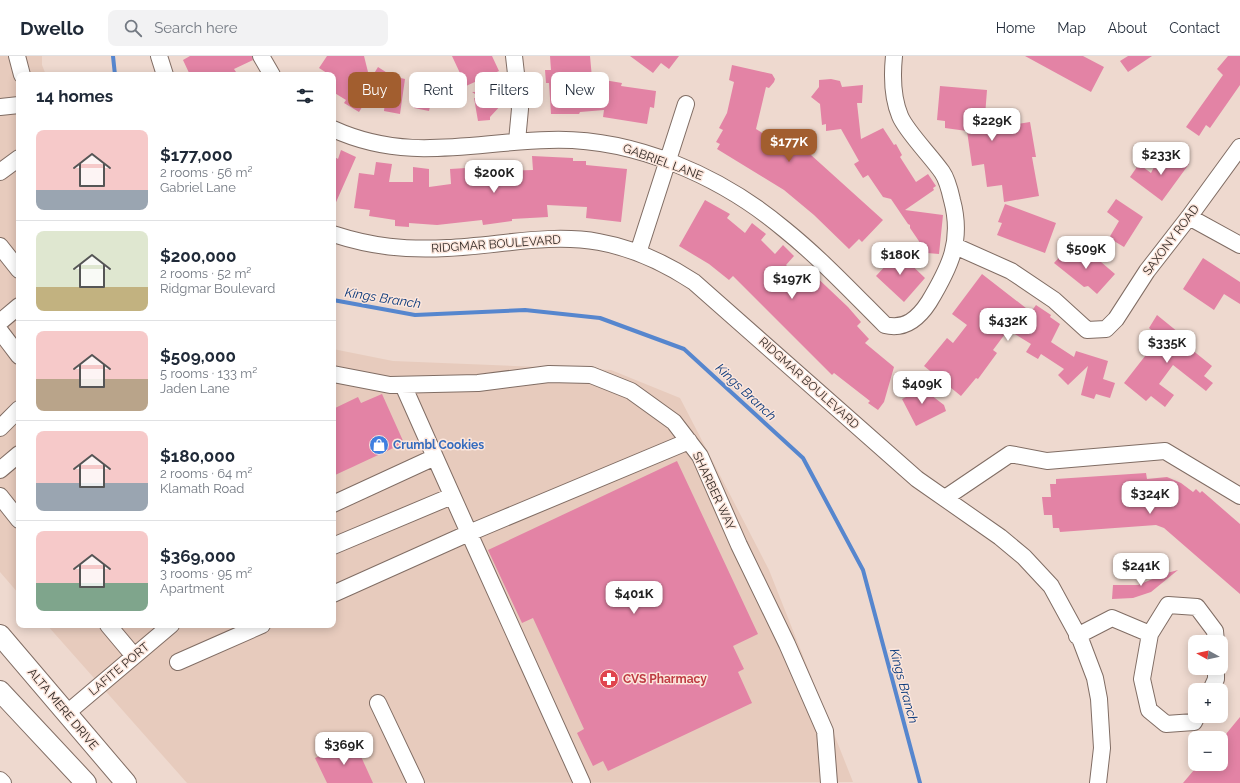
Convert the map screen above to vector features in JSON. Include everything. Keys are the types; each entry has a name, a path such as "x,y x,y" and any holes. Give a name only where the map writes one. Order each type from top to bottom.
{"main road":[{"name":"ALTA MERE DRIVE","path":"0,635 126,783"},
{"path":"0,690 86,783"}],"street":[{"path":"17,56 21,72"},
{"path":"159,56 164,72"},
{"path":"261,56 270,72"},
{"path":"514,56 520,109 517,141"},
{"path":"894,56 892,75 896,104 900,118 943,173 954,207 958,229 955,246"},
{"path":"638,253 686,104"},
{"path":"0,107 16,105"},
{"name":"GABRIEL LANE","path":"336,130 354,138 393,148 430,149 517,141 551,140 586,142 623,147 668,162 707,178 745,199 784,228 885,325 894,327 903,326 912,322 927,304 946,274 955,246"},
{"name":"SAXONY ROAD","path":"955,246 1011,271 1054,300 1087,330 1106,329 1116,319 1146,271 1190,217 1240,147"},
{"path":"0,172 16,160"},
{"path":"1190,217 1240,245"},
{"name":"RIDGMAR BOULEVARD","path":"336,235 362,243 401,249 447,248 558,239 597,242 617,246 638,253 674,269 694,282 917,479 1000,537 1024,557 1051,586 1067,613 1095,678 1099,699 1102,748 1098,783"},
{"path":"0,246 16,266"},
{"path":"0,322 16,309"},
{"path":"0,331 11,353"},
{"name":"SHARBER WAY","path":"336,375 390,385 478,383 549,374 591,375 631,391 674,422 700,456 739,544 787,644 825,731 829,783"},
{"path":"403,385 582,783"},
{"path":"0,428 16,412"},
{"path":"336,593 469,533 688,441"},
{"path":"945,498 1010,454 1047,462 1165,451 1240,496"},
{"path":"0,470 16,457"},
{"path":"336,503 435,457"},
{"path":"0,496 16,516"},
{"path":"336,545 452,496"},
{"path":"1188,722 1166,724 1149,710 1142,679 1150,634 1168,605 1198,607 1215,631 1215,635"},
{"path":"1077,636 1112,618 1150,634"},
{"path":"113,628 134,656"},
{"name":"LAFITE PORT","path":"67,713 167,628"},
{"path":"178,662 255,628"},
{"path":"378,703 416,783"},
{"path":"0,780 3,783"}],"shaded area":[{"path":"0,56 42,56 42,65 45,72 16,72 16,591 0,572"},
{"path":"336,350 393,361 611,370 680,398 769,570 853,782 187,783 50,628 336,628"}],"building":[{"path":"190,56 252,56 253,60 234,69 236,72 189,72 183,60"},
{"path":"327,56 364,56 368,72 348,72 348,105 344,103 346,100 336,94 336,72 325,72 319,68"},
{"path":"452,56 492,56 499,71 475,72 475,82 467,86 467,72 459,72"},
{"path":"550,56 590,56 591,72 551,72 551,108 609,108 609,81 622,83 621,86 656,91 654,108 650,107 647,124 603,117 604,110 580,112 579,114 551,114 549,83 546,83 545,70 551,70"},
{"path":"630,56 679,56 669,69 661,63 653,73"},
{"path":"1025,56 1083,56 1104,67 1091,92"},
{"path":"1128,56 1152,56 1128,72 1120,61"},
{"path":"1228,56 1240,56 1240,85 1210,128 1206,125 1199,136 1186,127 1223,75 1217,69"},
{"path":"732,65 772,74 775,79 769,88 766,87 756,129 775,141 779,134 811,155 883,220 862,242 859,239 849,249 814,215 784,190 717,149 720,144 716,142 723,130 719,128 727,113 734,82 729,80"},
{"path":"378,67 386,72 375,72"},
{"path":"401,78 405,79 401,107"},
{"path":"831,79 840,81 842,87 863,85 862,103 857,103 861,139 883,128 894,145 896,144 902,155 900,157 916,182 928,174 936,186 933,188 934,190 905,210 943,215 939,254 927,253 910,228 910,225 891,199 883,197 868,175 863,178 854,164 859,161 841,129 826,131 826,124 822,125 820,104 811,97 819,87 819,80"},
{"path":"940,86 987,90 984,129 1030,122 1036,157 1032,157 1039,196 1004,202 1002,185 987,187 984,164 972,166 967,131 945,128 945,121 937,120"},
{"path":"352,108 361,108 359,112"},
{"path":"384,108 401,108 400,114 384,111"},
{"path":"414,108 430,108 429,111"},
{"path":"476,108 498,108 490,117 490,120 478,121"},
{"path":"341,150 356,157 336,202 336,158 338,159"},
{"path":"1170,151 1189,164 1162,201 1130,177 1139,164 1151,173 1154,167 1157,169"},
{"path":"532,156 573,158 573,161 586,161 586,165 627,169 621,222 586,218 587,207 547,205 548,217 512,219 512,221 483,225 482,220 437,225 409,223 409,227 395,226 395,220 369,216 370,210 354,208 359,173 374,175 376,162 392,164 389,182 413,182 413,167 429,169 429,187 451,184 450,169 466,168 468,180 488,176 487,165 502,163 504,171 533,170"},
{"path":"1116,199 1143,217 1124,247 1109,238 1119,221 1107,212"},
{"path":"705,200 730,214 727,218 745,233 752,223 766,234 761,240 775,254 783,245 794,256 786,265 801,280 810,271 848,307 861,322 857,326 869,339 865,343 894,367 884,402 878,410 868,403 870,401 834,373 832,375 733,276 729,280 709,264 679,246"},
{"path":"1005,204 1056,223 1045,253 997,235 1002,223 998,222"},
{"path":"896,250 925,278 904,302 876,276 889,262 886,260"},
{"path":"1066,250 1078,260 1087,250 1115,274 1097,294 1088,286 1084,287 1054,263"},
{"path":"1203,258 1240,282 1240,304 1224,294 1214,310 1183,289"},
{"path":"982,274 1031,312 1036,305 1051,315 1050,317 1060,324 1051,342 1074,357 1076,351 1108,361 1103,379 1115,383 1110,398 1096,394 1094,399 1081,395 1088,366 1068,385 1058,375 1064,369 1041,354 1038,359 1026,352 1031,344 1008,330 993,350 997,353 978,379 976,378 961,396 924,366 947,338 953,343 967,325 952,314"},
{"path":"1157,315 1189,341 1186,345 1212,366 1204,376 1213,383 1206,391 1173,365 1159,384 1174,395 1165,407 1151,396 1146,401 1124,383 1160,337 1149,328"},
{"path":"906,376 944,405 946,411 916,426 902,399 914,393"},
{"path":"382,394 404,443 336,475 336,408 358,397 361,403"},
{"path":"677,461 758,634 733,646 744,669 738,672 752,703 608,771 603,761 593,766 577,733 584,729 533,618 522,623 488,550"},
{"path":"1146,473 1147,479 1167,477 1181,483 1193,492 1196,489 1200,493 1202,491 1240,524 1240,594 1164,528 1156,525 1060,532 1059,528 1053,528 1052,515 1044,515 1042,497 1051,497 1050,484 1056,484 1056,479"},
{"path":"1163,568 1167,573 1178,570 1151,592 1133,598 1112,599 1113,585 1138,585 1155,578 1154,576"},
{"path":"1240,717 1240,783 1183,783 1193,771 1228,771 1228,732"},
{"path":"354,741 373,783 327,783 315,758"}],"waterway":[{"name":"Kings Branch","path":"113,56 115,72"},
{"name":"Kings Branch","path":"336,301 415,315 525,310 600,318 684,349 803,458 863,570 920,783"}],"place":[{"name":"Crumbl Cookies","path":"379,445"},
{"name":"CVS Pharmacy","path":"609,679"}]}
